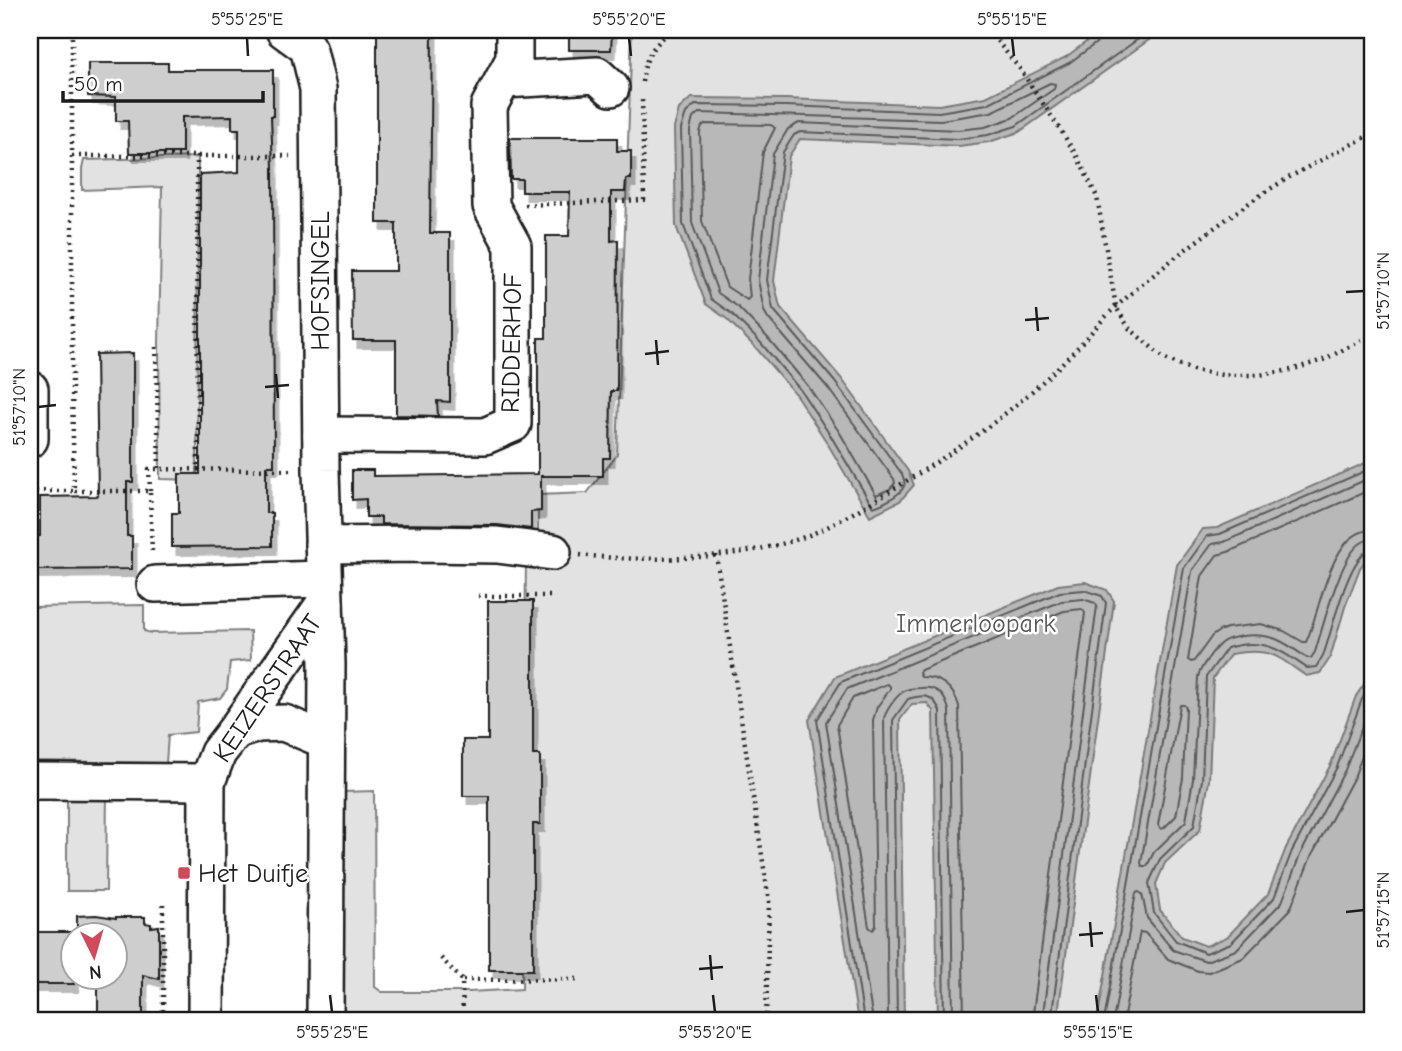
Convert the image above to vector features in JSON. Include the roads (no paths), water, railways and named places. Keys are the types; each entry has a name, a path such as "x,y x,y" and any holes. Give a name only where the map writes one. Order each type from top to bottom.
{"street":[{"name":"RIDDERHOF","path":"321,435 485,436 513,424 513,246 491,206 489,106 514,59 514,30"},
{"name":"HOFSINGEL","path":"303,35 318,89 324,591"},
{"path":"503,80 597,75 611,88"},
{"path":"30,389 30,439"},
{"path":"323,545 497,545 553,552"},
{"path":"153,571 324,591"},
{"name":"KEIZERSTRAAT","path":"206,1021 207,782 218,753 235,731 324,591"},
{"name":"KEIZERSTRAAT","path":"324,591 327,741 325,1021"},
{"path":"235,731 258,724 284,723 327,741"},
{"path":"30,781 207,782"}],"water":[{"path":"1102,30 1163,30 1019,132 989,142 959,146 800,139 789,156 774,281 780,307 841,378 908,471 914,485 900,501 870,516 796,395 756,348 727,319 706,304 676,226 674,128 679,109 691,98 939,105 986,97 1066,57"},
{"path":"1372,460 1372,552 1360,568 1330,658 1320,673 1306,676 1272,654 1231,654 1213,678 1209,781 1200,830 1165,863 1156,884 1160,910 1182,937 1206,946 1227,937 1268,894 1286,848 1331,764 1356,696 1372,673 1372,1021 1097,1021 1177,565 1203,529 1217,528"},
{"path":"1085,582 1107,590 1114,601 1057,1021 938,1021 933,711 927,703 912,704 900,720 904,1021 858,1021 809,720 835,677 1058,585"}],"place":[{"name":"Het Duifje","path":"184,873"}],"park label":[{"name":"Immerloopark","path":"976,623"}]}
